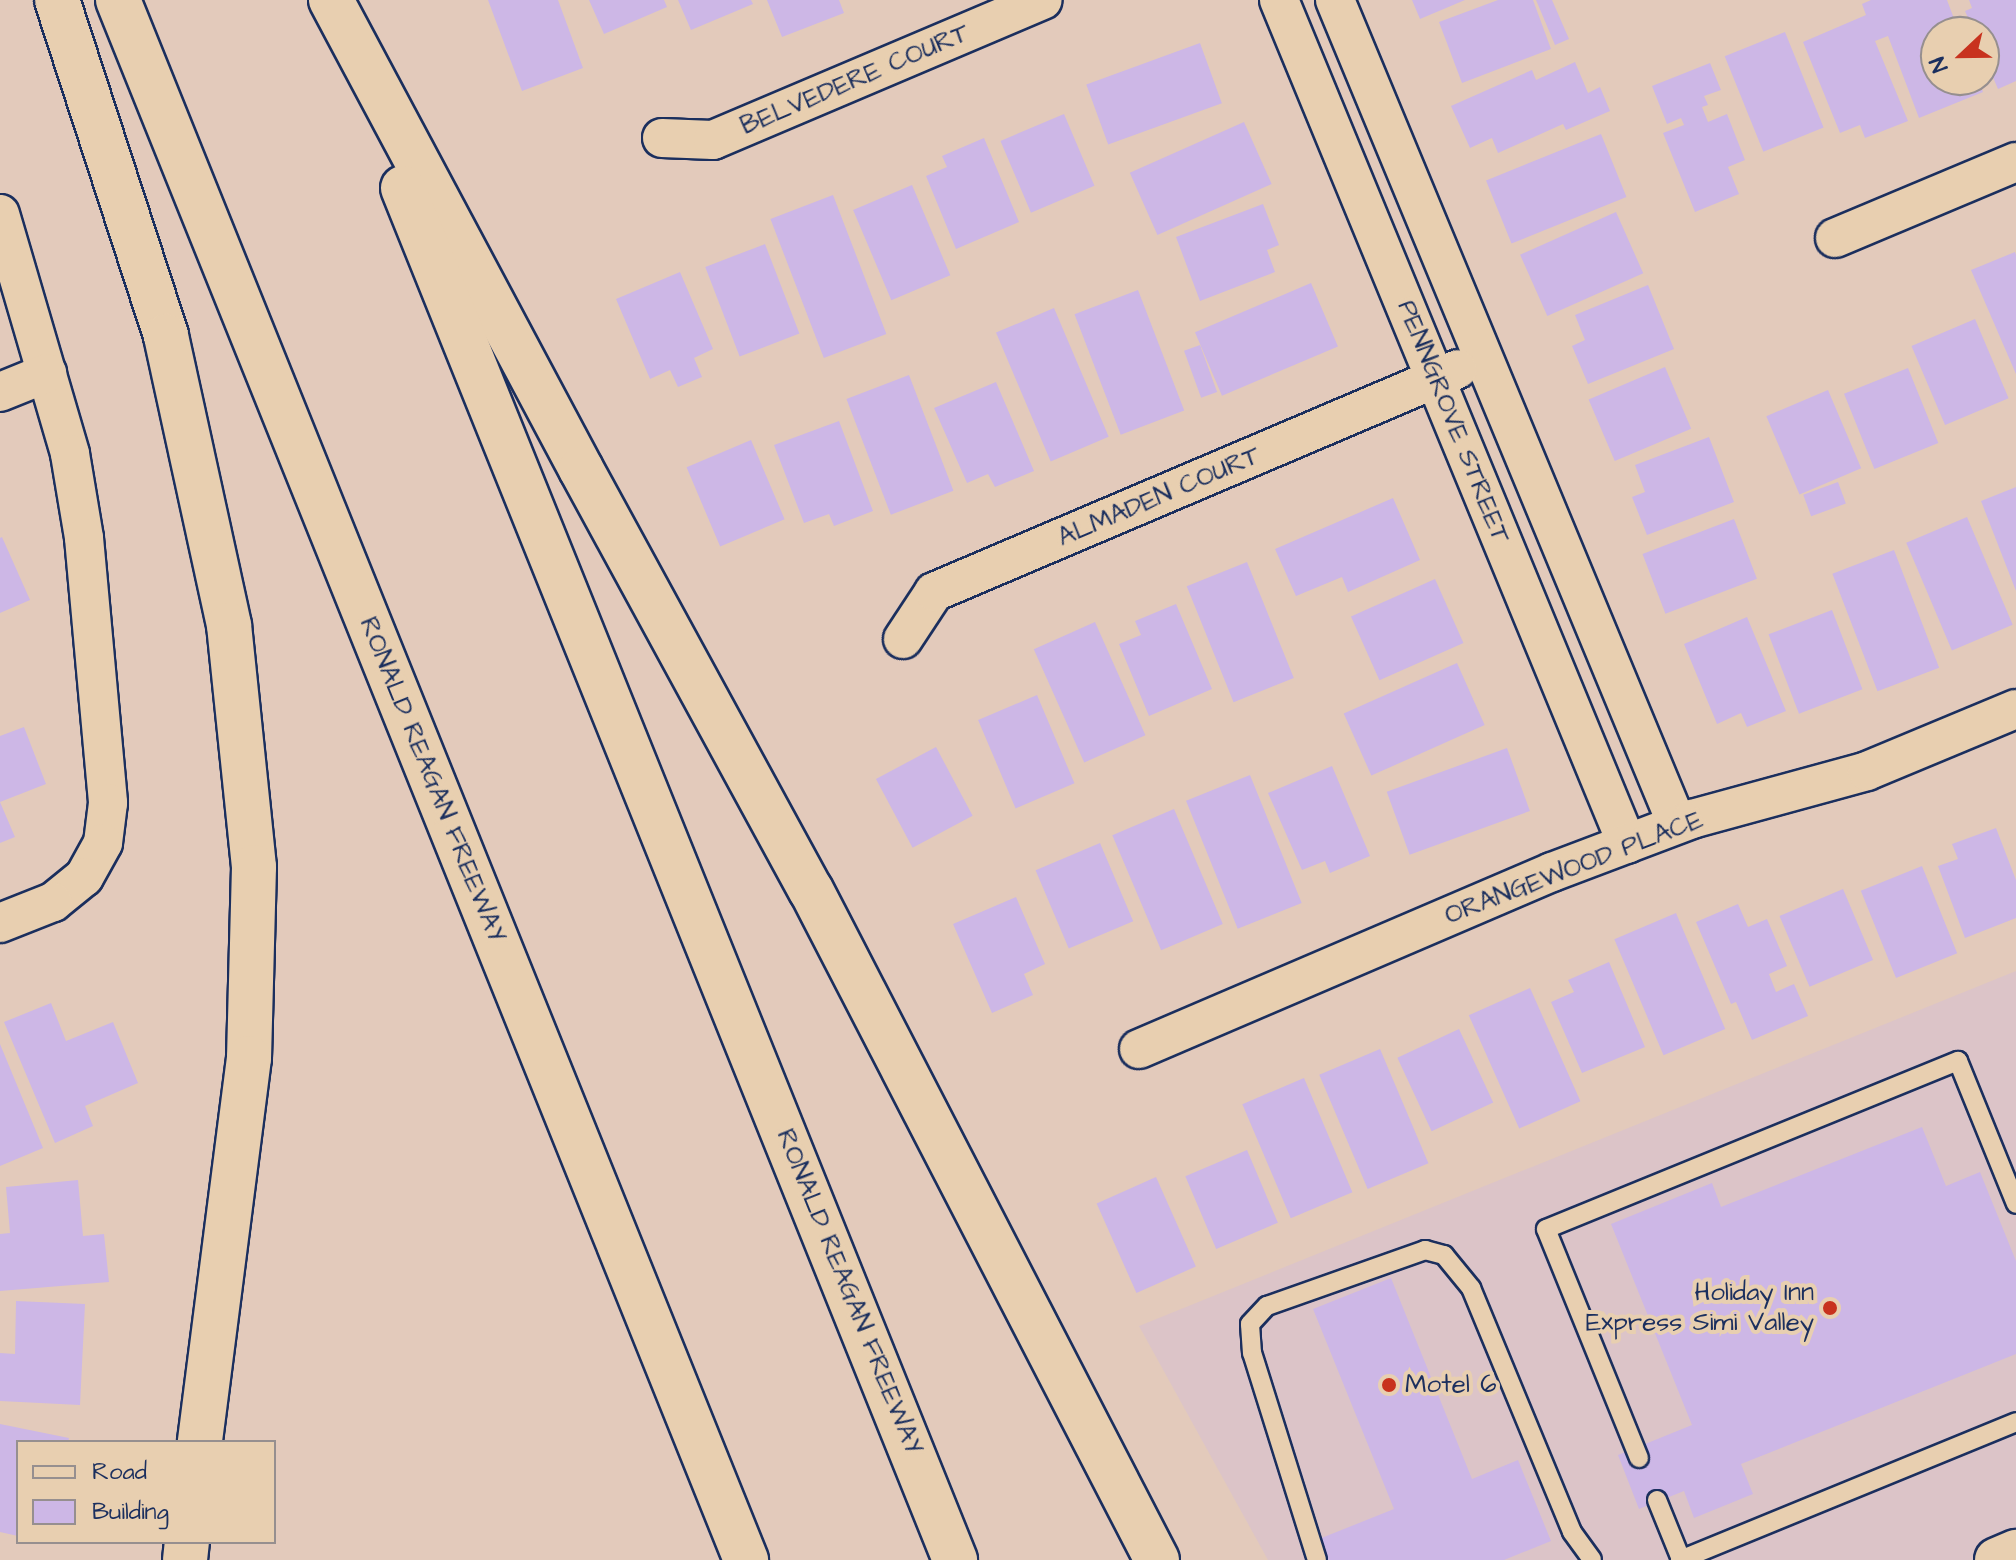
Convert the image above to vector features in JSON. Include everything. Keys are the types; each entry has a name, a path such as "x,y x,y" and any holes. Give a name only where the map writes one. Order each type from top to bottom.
{"main road":[{"path":"57,0 166,336 229,625 254,867 249,1058 200,1440"},
{"name":"RONALD REAGAN FREEWAY","path":"118,0 746,1560"},
{"path":"329,0 811,890 1157,1560"},
{"name":"RONALD REAGAN FREEWAY","path":"329,0 955,1560"},
{"path":"915,1455 972,1560"},
{"path":"1997,1560 2016,1552"}],"street":[{"name":"BELVEDERE COURT","path":"662,138 713,140 1043,0"},
{"name":"PENNGROVE STREET","path":"1279,0 1627,844"},
{"name":"PENNGROVE STREET","path":"1335,0 1677,824"},
{"path":"1835,238 2016,162"},
{"path":"0,214 70,454 84,538 108,803 103,843 84,877 53,902 0,923"},
{"name":"ALMADEN COURT","path":"903,639 934,592 1485,359"},
{"path":"0,392 47,373"},
{"name":"ORANGEWOOD PLACE","path":"1139,1049 1677,824 1867,771 2016,709"}],"lane":[{"path":"1639,1458 1546,1229 1958,1061 2016,1204"},
{"path":"1317,1560 1252,1353 1250,1324 1267,1306 1425,1250 1444,1255 1471,1288 1572,1532 1592,1560"},
{"path":"1657,1500 1681,1560 2016,1422"}],"shaded area":[{"path":"2016,971 2016,1560 1268,1560 1139,1326"}],"building":[{"path":"488,0 558,0 583,68 522,91"},
{"path":"589,0 664,0 667,7 604,34"},
{"path":"678,0 751,0 753,4 691,30"},
{"path":"767,0 839,0 844,13 782,37"},
{"path":"1412,0 1465,0 1420,19"},
{"path":"1498,0 1533,0 1551,49 1462,83 1439,22"},
{"path":"1536,0 1552,0 1569,39 1555,45"},
{"path":"1871,0 1947,0 1953,16 1920,16 1920,96 1973,96 1919,118 1888,36 1875,41 1908,121 1865,138 1860,125 1840,133 1803,42 1866,15 1862,4"},
{"path":"1969,0 2016,0 2016,81 2000,88 2000,16 1967,16 1965,11 1972,8"},
{"path":"1785,32 1824,127 1763,152 1725,56"},
{"path":"1200,43 1222,103 1108,145 1086,84"},
{"path":"1575,62 1588,93 1600,87 1610,111 1566,130 1563,124 1498,153 1492,138 1470,148 1451,106 1532,70 1536,80"},
{"path":"1710,63 1721,90 1704,96 1708,105 1702,107 1708,122 1727,114 1745,160 1728,167 1739,194 1695,212 1663,133 1684,125 1681,118 1667,124 1652,86"},
{"path":"1064,114 1094,186 1031,213 1000,141"},
{"path":"1244,122 1272,184 1157,235 1130,173"},
{"path":"1601,134 1626,197 1512,243 1486,180"},
{"path":"984,138 1019,222 956,249 926,176 947,167 942,156"},
{"path":"912,185 950,275 891,300 853,210"},
{"path":"833,195 886,334 824,358 770,219"},
{"path":"1263,204 1279,245 1267,250 1275,272 1200,301 1176,237"},
{"path":"1616,212 1643,273 1547,316 1520,255"},
{"path":"765,244 799,334 740,357 705,267"},
{"path":"2015,252 2016,255 2016,374 1971,270"},
{"path":"680,272 713,349 694,358 702,377 678,387 670,370 650,379 616,299"},
{"path":"1311,283 1338,347 1222,396 1195,332"},
{"path":"1648,285 1674,349 1588,384 1572,346 1585,340 1575,315"},
{"path":"1138,290 1184,410 1121,435 1075,314"},
{"path":"1054,308 1109,437 1051,461 996,333"},
{"path":"1975,319 2009,398 1945,425 1911,346"},
{"path":"1200,345 1217,392 1201,398 1184,351"},
{"path":"1665,367 1691,429 1615,461 1589,399"},
{"path":"1908,368 1938,443 1874,469 1844,394"},
{"path":"909,375 953,491 891,515 846,399"},
{"path":"996,382 1034,471 995,487 988,474 967,483 934,408"},
{"path":"1828,390 1861,468 1800,494 1766,416"},
{"path":"839,421 873,511 834,526 829,514 804,523 774,445"},
{"path":"1709,437 1734,502 1647,535 1632,497 1645,492 1635,465"},
{"path":"751,440 785,519 720,547 687,467"},
{"path":"1838,482 1846,504 1811,516 1803,495"},
{"path":"2016,487 2016,591 1981,501"},
{"path":"1393,498 1420,560 1348,592 1342,577 1296,596 1275,549"},
{"path":"1967,517 2013,625 1952,650 1906,543"},
{"path":"1734,519 1757,579 1665,614 1643,554"},
{"path":"0,538 30,600 0,613"},
{"path":"1894,550 1939,668 1878,691 1832,574"},
{"path":"1247,562 1294,678 1234,702 1187,586"},
{"path":"1435,579 1463,643 1379,680 1351,616"},
{"path":"1176,604 1212,689 1149,716 1119,644 1141,635 1135,621"},
{"path":"1832,610 1862,689 1799,714 1769,634"},
{"path":"1747,617 1786,711 1747,727 1741,713 1717,724 1684,644"},
{"path":"1095,622 1145,735 1084,763 1034,649"},
{"path":"1457,663 1485,725 1371,776 1344,713"},
{"path":"1037,695 1075,783 1016,808 978,720"},
{"path":"24,727 46,784 0,802 0,736"},
{"path":"936,747 973,816 913,848 876,779"},
{"path":"1507,748 1530,811 1410,855 1387,792"},
{"path":"1332,766 1370,856 1330,873 1325,861 1302,870 1268,793"},
{"path":"1250,775 1302,903 1238,929 1186,801"},
{"path":"0,802 15,837 0,843"},
{"path":"1174,809 1223,924 1161,950 1112,835"},
{"path":"1996,828 2016,880 2016,918 1965,938 1938,866 1958,859 1952,844"},
{"path":"1100,843 1133,921 1069,949 1036,870"},
{"path":"1922,866 1957,953 1896,978 1861,891"},
{"path":"1843,889 1873,960 1810,987 1779,916"},
{"path":"1016,897 1045,964 1024,974 1033,995 992,1013 953,924"},
{"path":"1738,904 1748,927 1767,919 1787,966 1769,974 1776,992 1794,984 1808,1016 1752,1040 1736,1002 1731,1004 1696,922"},
{"path":"1676,913 1725,1029 1664,1055 1614,939"},
{"path":"1609,962 1645,1047 1582,1073 1551,1002 1574,992 1568,980"},
{"path":"1530,988 1580,1101 1519,1129 1469,1015"},
{"path":"51,1003 66,1041 113,1022 138,1083 85,1106 93,1126 55,1143 4,1022"},
{"path":"1459,1029 1493,1102 1432,1131 1397,1058"},
{"path":"0,1044 43,1148 0,1166"},
{"path":"1380,1049 1428,1163 1368,1189 1319,1075"},
{"path":"1304,1078 1352,1192 1291,1218 1242,1104"},
{"name":"Holiday Inn Express Simi Valley","path":"1922,1127 1946,1186 1980,1172 2016,1261 2016,1354 1741,1464 1753,1494 1694,1518 1684,1491 1639,1509 1618,1455 1692,1425 1611,1224 1712,1183 1721,1207"},
{"path":"1247,1150 1278,1223 1216,1249 1185,1176"},
{"path":"1156,1177 1196,1267 1136,1293 1097,1203"},
{"path":"78,1180 83,1236 104,1234 109,1282 0,1291 0,1234 10,1233 6,1187"},
{"name":"Motel 6","path":"1391,1278 1472,1479 1518,1460 1551,1541 1504,1560 1327,1560 1319,1539 1394,1509 1313,1309"},
{"path":"16,1301 85,1304 80,1405 0,1401 0,1353 15,1354"},
{"path":"0,1424 69,1438 16,1440 16,1536 0,1532"}],"place":[{"name":"Holiday Inn Express Simi Valley","path":"1830,1308"},
{"name":"Motel 6","path":"1389,1385"}]}
